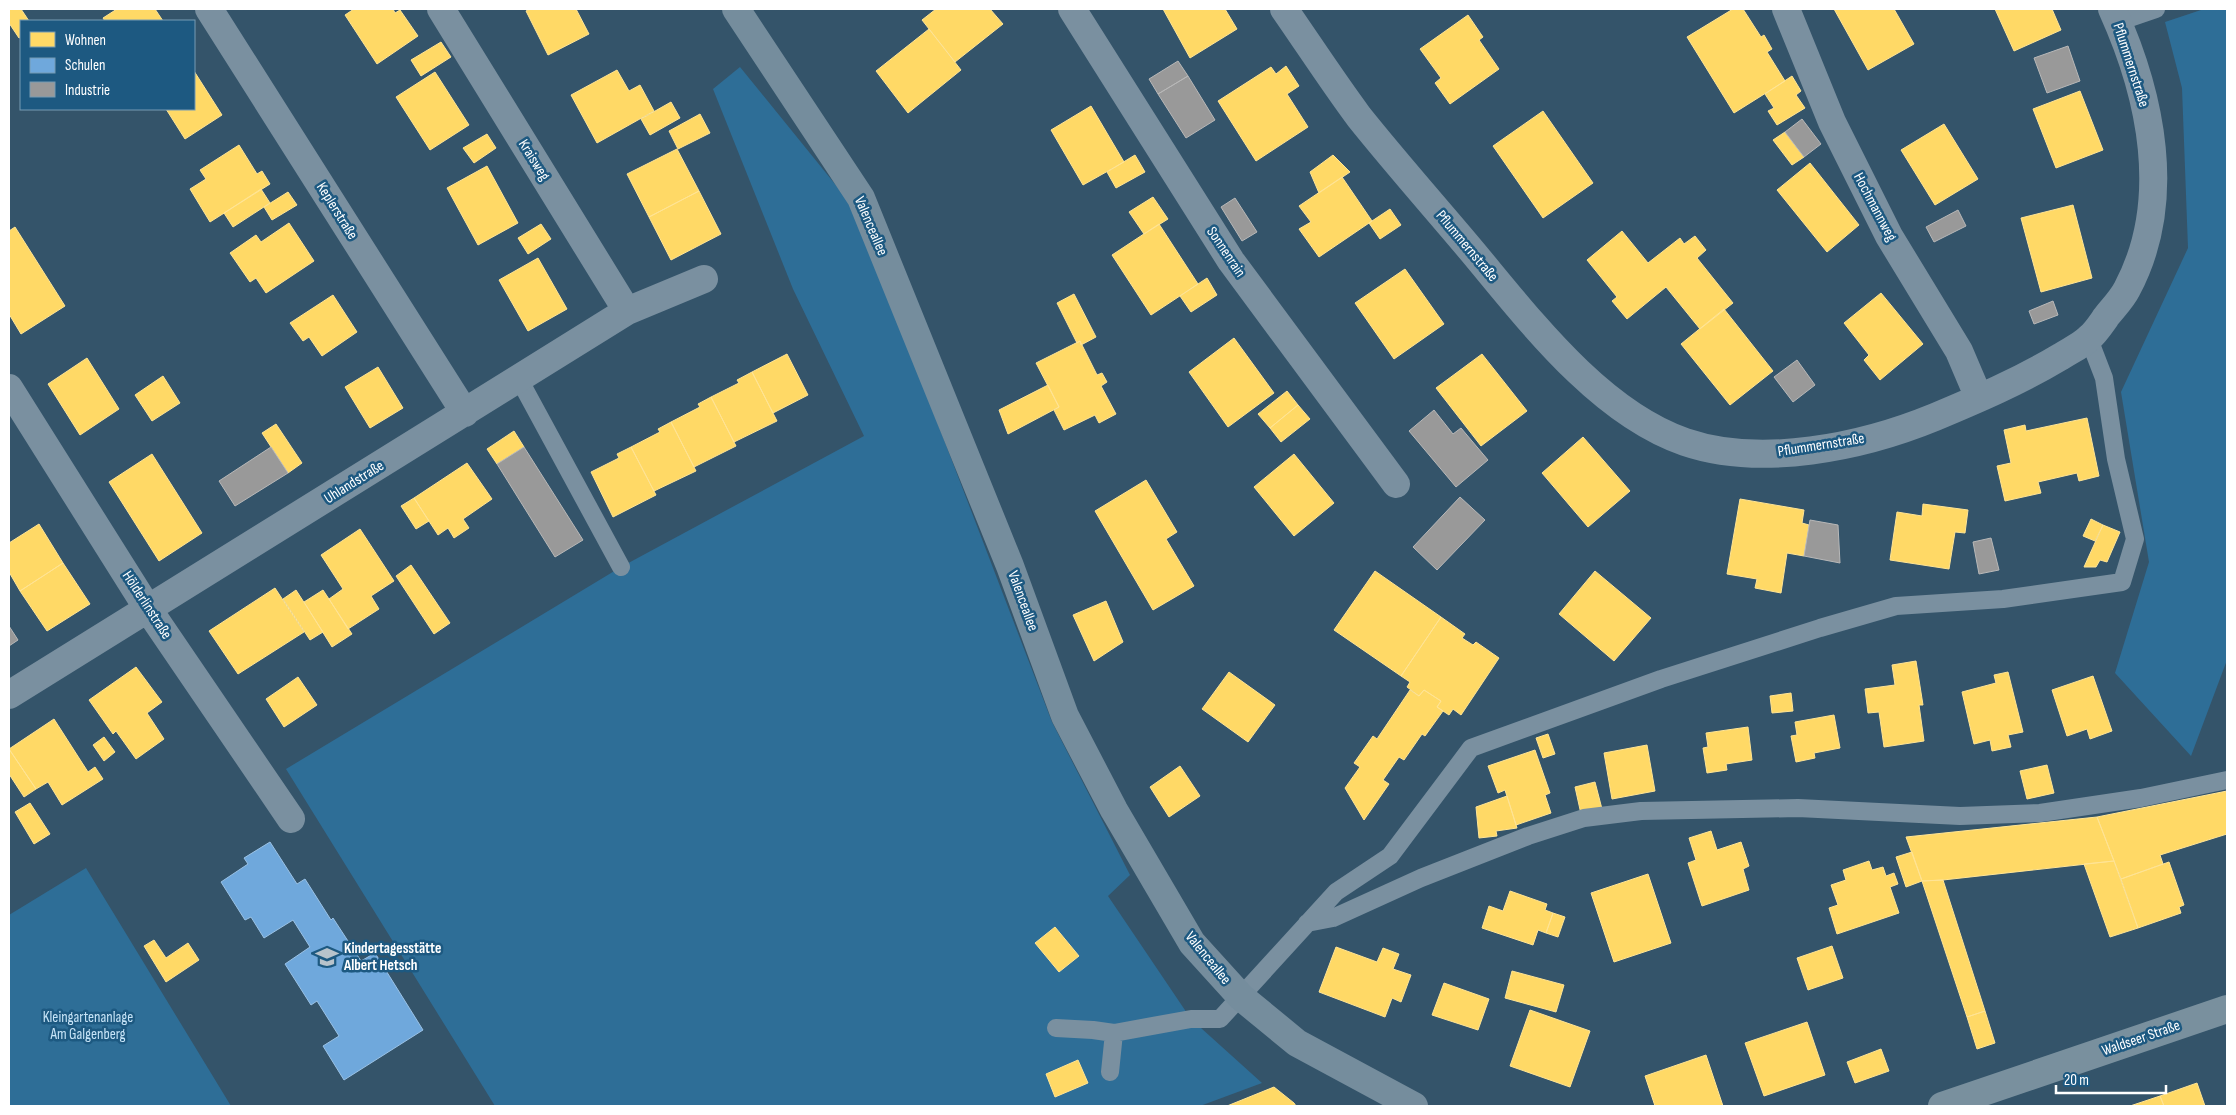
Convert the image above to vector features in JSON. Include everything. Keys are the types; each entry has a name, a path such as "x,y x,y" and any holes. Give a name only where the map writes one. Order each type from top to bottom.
{"main road":[{"name":"Waldseer Straße","path":"1942,1106 2227,1009"}],"street":[{"name":"Keplerstraße","path":"209,9 465,413"},
{"name":"Kraisweg","path":"441,9 627,311"},
{"name":"Valenceallee","path":"736,9 861,198 1010,566 1064,716 1114,810 1192,942 1241,997 1297,1042 1391,1100 1414,1106"},
{"name":"Sonnenrain","path":"1072,9 1231,261 1396,484"},
{"name":"Pflummernstraße","path":"1284,9 1359,116 1508,295 1587,382 1641,420 1684,442 1736,454 1789,453 1845,444 1908,428 2036,371 2089,339 2126,292 2143,252 2151,215 2153,159 2144,98 2115,15"},
{"name":"Hochmannweg","path":"1786,9 1832,122 1889,236 1959,351 1979,398"},
{"name":"Uhlandstraße","path":"9,695 627,311 704,279"},
{"name":"Hölderlinstraße","path":"9,388 148,609 291,819"}],"lane":[{"path":"2115,15 2156,9"},
{"path":"1056,1028 1114,1033 1190,1019 1220,1019 1336,892 1390,856 1471,748 1661,679 1820,628 1896,606 2003,599 2122,582 2135,539 2116,459 2104,378 2089,339"},
{"path":"519,379 621,567"},
{"path":"1307,923 1333,918 1421,878 1528,836 1584,818 1641,810 1798,808 1960,816 2040,813 2142,798 2227,780"},
{"path":"1110,1072 1114,1033"}],"green space":[{"path":"2204,9 2227,9 2227,660 2191,756 2115,673 2149,562 2121,392 2188,248 2182,88 2165,22"},
{"path":"740,67 856,210 1052,722 1130,875 1108,896 1191,1019 1262,1083 1200,1106 495,1106 286,769 621,567 864,436 793,289 713,89"},
{"name":"Kleingartenanlage Am Galgenberg","path":"86,868 231,1106 9,1106 9,915"}],"building: Wohnen":[{"path":"9,9 21,9 28,20 20,20 19,38 9,23"},
{"path":"117,9 155,9 162,20 104,20 103,18"},
{"path":"354,9 393,9 395,13 400,10 418,36 377,64 345,15"},
{"path":"530,9 576,9 589,34 548,55 526,11"},
{"path":"936,9 990,9 1003,24 955,62 922,20"},
{"path":"1163,9 1225,9 1237,29 1190,58"},
{"path":"1733,9 1743,9 1761,37 1764,35 1772,49 1767,52 1785,81 1734,113 1687,37"},
{"path":"1834,9 1894,9 1914,44 1868,70"},
{"path":"1995,9 2052,9 2061,30 2014,51"},
{"path":"1468,15 1483,37 1479,40 1499,69 1450,104 1435,83 1441,78 1420,49"},
{"path":"929,29 961,70 908,113 876,71"},
{"path":"441,42 451,57 421,76 411,60"},
{"path":"1286,66 1299,86 1287,94 1308,127 1256,161 1218,101 1271,67 1276,74"},
{"path":"617,70 629,91 640,85 654,111 597,143 571,95"},
{"path":"435,72 469,125 430,150 396,97"},
{"path":"195,73 222,115 185,139 167,110 195,110"},
{"path":"1792,76 1801,91 1796,95 1805,108 1777,125 1768,111 1774,108 1765,94"},
{"path":"2080,91 2103,150 2056,168 2033,109"},
{"path":"671,102 680,118 650,135 641,119"},
{"path":"1091,106 1124,162 1083,185 1051,130"},
{"path":"1543,111 1593,183 1543,218 1493,146"},
{"path":"700,114 710,133 678,149 669,131"},
{"path":"1944,124 1978,179 1935,205 1901,150"},
{"path":"1785,132 1804,157 1792,165 1773,140"},
{"path":"487,134 496,148 474,163 463,148"},
{"path":"239,145 257,174 262,171 270,184 210,222 190,189 206,179 200,170"},
{"path":"677,149 699,191 649,217 627,174"},
{"path":"1135,155 1145,172 1116,188 1107,172"},
{"path":"1333,155 1350,172 1319,193 1310,172"},
{"path":"1810,163 1859,225 1827,252 1777,190"},
{"path":"487,166 518,223 478,245 447,188"},
{"path":"1342,177 1372,221 1319,257 1299,229 1311,222 1299,206"},
{"path":"261,189 270,203 233,227 224,213"},
{"path":"699,191 721,234 671,260 649,217"},
{"path":"288,192 297,205 272,220 264,207"},
{"path":"1153,197 1168,219 1144,234 1129,212"},
{"path":"2073,205 2092,278 2041,292 2021,218"},
{"path":"1390,209 1401,225 1380,239 1369,223"},
{"path":"289,223 314,261 266,293 256,278 250,282 230,253 256,235 261,242"},
{"path":"541,224 551,239 528,254 518,238"},
{"path":"1159,224 1198,284 1151,315 1112,255"},
{"path":"15,227 65,306 21,334 9,314 9,231"},
{"path":"1622,231 1648,263 1680,238 1684,244 1695,236 1706,250 1697,258 1733,303 1700,329 1666,287 1627,319 1612,301 1617,297 1587,260"},
{"path":"538,258 567,309 528,331 499,280"},
{"path":"1405,269 1444,324 1394,359 1355,303"},
{"path":"1207,278 1217,295 1191,312 1180,296"},
{"path":"1881,293 1923,344 1880,380 1864,360 1869,355 1844,323"},
{"path":"1074,294 1096,337 1081,345 1080,341 1077,343 1057,303"},
{"path":"333,295 357,332 322,356 309,337 303,341 290,323"},
{"path":"1724,309 1773,371 1730,405 1681,344"},
{"path":"1234,338 1274,393 1228,427 1189,372"},
{"path":"1080,341 1097,375 1102,373 1107,382 1101,386 1116,414 1099,423 1095,415 1064,430 1054,410 1059,407 1036,363"},
{"path":"787,354 808,395 773,413 752,372"},
{"path":"1482,354 1527,411 1481,446 1436,388"},
{"path":"87,358 119,409 80,435 48,384"},
{"path":"378,367 403,408 370,428 345,387"},
{"path":"752,372 777,421 734,442 711,397 739,383 737,380"},
{"path":"163,376 180,403 152,421 135,395"},
{"path":"1048,385 1059,407 1008,434 999,410"},
{"path":"1287,391 1298,405 1270,428 1258,414"},
{"path":"711,397 736,446 694,467 671,422 700,407 698,404"},
{"path":"1298,405 1310,419 1281,442 1270,428"},
{"path":"2087,418 2099,476 2079,481 2077,473 2038,482 2041,493 2005,501 1997,466 2011,463 2004,430 2025,425 2026,431"},
{"path":"671,422 696,471 654,491 631,447 660,432 658,429"},
{"path":"276,424 302,463 288,473 262,433"},
{"path":"514,431 524,447 497,464 487,449"},
{"path":"1583,437 1630,491 1588,527 1542,473"},
{"path":"631,447 656,495 613,517 591,472 619,458 617,454"},
{"path":"152,454 202,533 159,561 109,482"},
{"path":"1294,454 1334,503 1294,536 1254,487"},
{"path":"467,463 492,499 463,519 469,528 454,538 448,528 438,535 414,498"},
{"path":"1146,480 1177,532 1166,539 1194,586 1153,610 1095,511"},
{"path":"414,498 429,521 416,529 401,506"},
{"path":"1740,499 1804,510 1802,523 1809,525 1804,556 1787,553 1781,593 1755,588 1757,579 1727,574"},
{"path":"1923,504 1968,510 1965,533 1955,532 1949,569 1890,560 1897,512 1922,516"},
{"path":"2091,519 2103,525 2095,541 2083,536"},
{"path":"39,524 63,563 20,591 9,572 9,543"},
{"path":"2103,525 2120,532 2107,562 2100,560 2096,567 2084,567"},
{"path":"360,529 394,581 371,596 379,609 348,629 329,599 343,589 321,555"},
{"path":"63,563 90,604 47,631 20,591"},
{"path":"411,565 450,623 434,634 396,576"},
{"path":"1375,571 1441,617 1401,676 1334,630"},
{"path":"1595,571 1651,618 1614,661 1559,614"},
{"path":"275,588 304,632 238,674 209,631"},
{"path":"296,590 323,632 310,640 283,599"},
{"path":"323,590 352,634 332,647 304,602"},
{"path":"1106,601 1123,642 1094,661 1073,615"},
{"path":"1441,617 1465,634 1462,638 1473,645 1476,642 1499,658 1461,715 1453,709 1449,715 1437,707 1441,701 1424,690 1419,696 1407,687 1410,682 1401,676"},
{"path":"1916,661 1923,705 1919,705 1924,741 1884,747 1879,712 1868,713 1865,689 1895,685 1892,665"},
{"path":"136,667 162,702 147,713 164,739 136,759 116,731 113,734 89,700"},
{"path":"1229,672 1275,705 1248,742 1202,709"},
{"path":"2008,672 2023,732 2008,735 2011,747 1992,751 1990,740 1974,744 1962,692 1996,683 1994,675"},
{"path":"2093,676 2112,731 2090,739 2087,729 2067,736 2052,690"},
{"path":"298,677 317,705 284,727 266,699"},
{"path":"1410,690 1419,696 1424,690 1441,701 1437,707 1443,711 1425,736 1422,734 1404,760 1399,757 1383,780 1389,784 1364,820 1345,788 1360,767 1354,763 1373,736 1377,739"},
{"path":"1791,693 1793,711 1772,713 1770,696"},
{"path":"1834,715 1840,748 1814,753 1815,758 1796,762 1791,736 1797,735 1795,722"},
{"path":"54,719 88,772 95,767 103,779 62,805 48,782 36,789 9,749"},
{"path":"1748,727 1752,760 1726,764 1727,770 1707,773 1703,748 1708,747 1706,733"},
{"path":"1548,734 1555,754 1543,758 1536,738"},
{"path":"104,737 115,752 104,761 93,745"},
{"path":"1647,745 1655,791 1612,799 1604,753"},
{"path":"9,749 36,789 24,797 9,774"},
{"path":"1535,750 1550,793 1545,795 1551,813 1516,825 1505,790 1498,793 1488,766"},
{"path":"2047,765 2054,793 2027,799 2020,771"},
{"path":"1180,766 1200,796 1169,817 1150,787"},
{"path":"1595,782 1602,809 1581,814 1575,787"},
{"path":"2227,791 2227,834 2160,855 2163,864 2121,879 2097,817"},
{"path":"1507,796 1517,828 1496,831 1497,836 1479,838 1476,807"},
{"path":"30,803 50,834 34,844 15,812"},
{"path":"2097,817 2114,861 1922,881 1906,837"},
{"path":"1711,831 1717,850 1741,842 1749,866 1743,869 1749,890 1702,906 1688,863 1696,860 1689,838"},
{"path":"1912,852 1922,881 1906,887 1896,857"},
{"path":"1869,861 1872,870 1883,867 1886,876 1894,873 1898,884 1890,887 1899,913 1837,934 1829,908 1838,905 1831,885 1846,880 1843,870"},
{"path":"2114,861 2138,928 2110,937 2084,864"},
{"path":"2169,862 2184,905 2179,907 2181,913 2138,928 2121,879"},
{"path":"1648,874 1671,943 1614,962 1591,893"},
{"path":"1943,880 1985,1011 1967,1017 1922,881"},
{"path":"1510,891 1547,904 1545,910 1553,913 1546,933 1538,930 1533,945 1482,928 1489,906 1503,911"},
{"path":"1553,913 1565,917 1558,937 1546,933"},
{"path":"1055,927 1079,956 1059,972 1035,943"},
{"path":"154,940 166,958 188,943 199,960 166,982 144,946"},
{"path":"1832,946 1843,978 1808,990 1797,958"},
{"path":"1336,947 1377,962 1383,948 1399,954 1393,969 1411,975 1401,1002 1392,998 1385,1017 1319,992"},
{"path":"1512,971 1564,985 1556,1012 1505,998"},
{"path":"1444,983 1489,999 1478,1030 1432,1015"},
{"path":"1530,1010 1590,1031 1570,1087 1510,1066"},
{"path":"1985,1011 1995,1043 1977,1049 1967,1017"},
{"path":"1807,1022 1825,1075 1764,1096 1745,1043"},
{"path":"1881,1049 1889,1071 1855,1083 1847,1062"},
{"path":"1706,1055 1723,1106 1655,1106 1645,1076"},
{"path":"1078,1060 1088,1083 1055,1097 1046,1074"},
{"path":"2197,1083 2205,1106 2164,1106 2160,1096"},
{"path":"1274,1087 1296,1106 1227,1106"},
{"path":"2160,1096 2164,1106 2130,1106"}],"building: Schulen":[{"name":"Kindertagesstätte Albert Hetsch","path":"270,842 297,884 305,879 331,920 333,918 361,961 375,953 423,1030 344,1080 323,1046 339,1036 317,1001 311,1005 285,964 310,947 293,920 264,938 251,917 245,920 221,882 248,864 244,858"}],"building: Industrie":[{"path":"2068,46 2080,81 2047,93 2034,58"},
{"path":"1178,61 1188,76 1158,94 1149,79"},
{"path":"1188,76 1215,120 1186,138 1158,94"},
{"path":"1802,119 1821,144 1804,157 1785,132"},
{"path":"1235,198 1257,232 1242,241 1221,207"},
{"path":"1958,210 1966,226 1934,242 1926,227"},
{"path":"2053,301 2058,315 2034,324 2029,311"},
{"path":"1797,360 1815,385 1793,402 1774,377"},
{"path":"1434,410 1453,434 1461,428 1488,460 1456,487 1409,431"},
{"path":"271,447 288,473 235,506 219,481"},
{"path":"524,447 583,540 555,557 497,464"},
{"path":"1460,497 1485,520 1437,570 1413,547"},
{"path":"1810,520 1838,525 1840,563 1804,556"},
{"path":"1991,538 1999,570 1979,574 1973,542"},
{"path":"9,626 18,640 9,646"}],"place":[{"name":"Kindertagesstätte Albert Hetsch","path":"327,957"}]}
